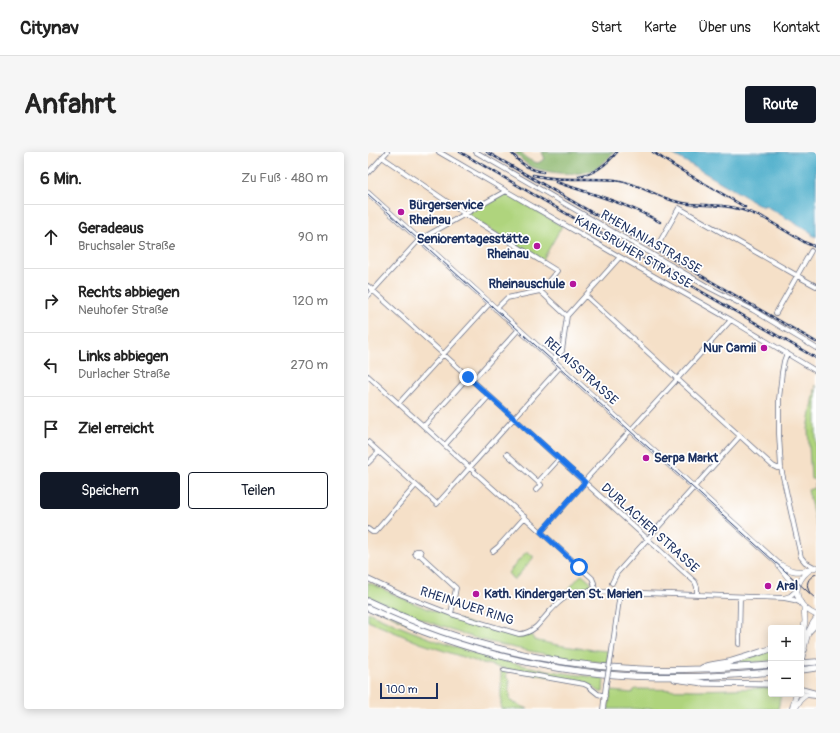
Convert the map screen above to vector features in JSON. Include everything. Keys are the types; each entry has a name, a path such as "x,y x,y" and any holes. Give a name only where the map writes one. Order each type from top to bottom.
{"highway":[{"path":"368,601 451,635 528,655 561,661 605,667 660,670 698,670 768,665"},
{"path":"368,608 397,622 458,644 502,656 582,672 669,677 768,672"},
{"path":"804,634 816,624"},
{"path":"698,670 709,665 732,661 768,650"},
{"path":"804,662 816,662"},
{"path":"804,670 816,668"},
{"path":"669,677 677,680 704,683 768,684"}],"main road":[{"name":"RELAISSTRASSE","path":"368,193 519,329 529,342 553,360 778,564 797,589"},
{"name":"RELAISSTRASSE","path":"778,564 793,571 799,572 809,570"},
{"path":"804,625 803,608 797,589 803,577 809,570 815,567"},
{"path":"803,608 816,615"},
{"path":"804,634 816,619"},
{"path":"794,708 796,697"},
{"path":"794,708 802,697"}],"street":[{"path":"368,173 387,152"},
{"name":"KARLSRUHER STRASSE","path":"439,152 731,320 816,371"},
{"name":"RHENANIASTRASSE","path":"476,152 710,288 753,310 816,348"},
{"path":"382,157 465,214 557,271 540,291 507,298 496,309"},
{"path":"368,296 419,240 506,191"},
{"path":"659,244 679,208 816,286"},
{"path":"776,313 810,252"},
{"path":"553,360 562,351 568,316 620,257"},
{"name":"DURLACHER STRASSE","path":"368,286 696,582 697,595"},
{"path":"540,291 568,316"},
{"path":"586,296 773,466 782,468"},
{"path":"399,403 490,303"},
{"path":"541,532 588,477 731,320"},
{"path":"472,381 519,329"},
{"path":"787,353 782,372 779,399 779,434 782,468 801,557 805,562 815,567"},
{"path":"368,442 437,504 560,367"},
{"path":"368,376 592,578 595,586 594,592"},
{"path":"424,426 468,377"},
{"path":"445,445 489,396"},
{"path":"612,583 617,573 740,436"},
{"path":"368,463 379,452"},
{"path":"507,454 541,485 536,490"},
{"path":"538,482 559,459"},
{"path":"368,529 375,532 416,485"},
{"path":"493,550 498,547 525,517"},
{"path":"420,555 456,588 451,614"},
{"name":"RHEINAUER RING","path":"368,579 402,595 451,614 514,633 523,634 536,627 559,602 570,595 579,592 784,598 794,600 803,608"},
{"path":"784,598 790,596 797,589"},
{"path":"603,709 620,593"},
{"path":"739,644 740,597"},
{"path":"504,670 584,684 598,694 605,696"},
{"path":"804,689 816,694"},
{"path":"804,694 816,694"}],"green space":[{"path":"515,152 521,152 526,158 538,163 545,159 542,152 614,152 593,170 570,174 534,168 524,162"},
{"path":"505,193 562,226 542,261 465,214"},
{"path":"816,385 816,480 811,479 808,429"},
{"path":"816,480 816,526 808,490 814,488"},
{"path":"526,552 533,556 533,558 515,579 513,579 508,573"},
{"path":"583,575 591,583 589,587 577,588 565,593 580,576"},
{"path":"368,582 426,608 504,634 522,637 531,634 534,640 543,642 608,651 607,663 528,651 489,642 449,630 368,596"},
{"path":"368,604 405,621 443,635 522,657 602,669 643,672 683,672 686,674 652,674 585,669 518,658 485,650 421,629"},
{"path":"368,612 396,625 454,647 483,656 543,669 604,678 603,692 600,692 587,683 510,670 475,661 420,643 368,621"},
{"path":"768,651 768,661 732,664"},
{"path":"501,670 507,672 506,677 509,679 510,701 528,709 501,709"},
{"path":"766,688 768,688 768,697 780,697 778,709 608,709 611,691 632,693 635,689 698,690"}],"water":[{"path":"669,152 812,152 816,154 816,237 812,235 812,233 764,205 763,207"}],"tram line":[{"path":"368,194 816,599"},
{"path":"810,593 807,585 809,580 816,574"}],"railway":[{"path":"460,152 816,358"},
{"path":"487,152 816,342"},
{"path":"511,152 525,165 534,170 543,172"},
{"path":"579,176 585,175 600,168 617,152"},
{"path":"653,152 674,166 745,207"},
{"path":"533,175 563,179 605,179 623,181 670,200 689,204 733,207 764,218"},
{"path":"556,182 622,204 660,222"},
{"path":"759,215 806,243 816,247"}],"place":[{"name":"Bürgerservice Rheinau","path":"401,212"},
{"name":"Seniorentagesstätte Rheinau","path":"537,246"},
{"name":"Rheinauschule","path":"573,284"},
{"name":"Nur Camii","path":"764,348"},
{"name":"Serpa Markt","path":"646,458"},
{"name":"Aral","path":"768,586"},
{"name":"Kath. Kindergarten St. Marien","path":"476,594"}],"route":[{"path":"468,377 585,482 541,532 579,567"}]}
